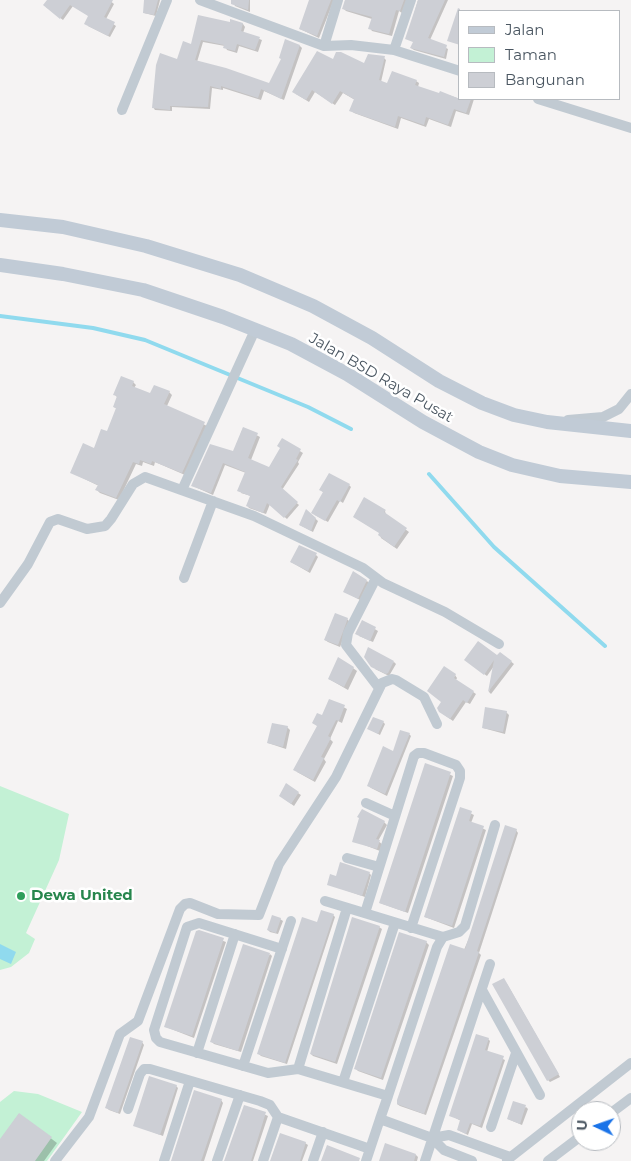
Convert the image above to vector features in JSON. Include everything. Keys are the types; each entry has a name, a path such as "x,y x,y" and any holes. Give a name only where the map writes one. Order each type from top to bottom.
{"main road":[{"name":"Jalan BSD Raya Pusat","path":"0,220 63,227 137,244 240,275 313,306 372,338 439,381 482,403 514,415 547,422 631,430"},
{"name":"Jalan BSD Raya Pusat","path":"0,265 63,274 143,290 291,344 347,374 423,422 479,452 512,465 560,476 631,482"}],"street":[{"path":"122,110 167,0"},
{"path":"200,0 220,4 324,46 351,45 394,50 458,70"},
{"path":"324,46 338,0"},
{"path":"394,50 411,0"},
{"path":"541,100 631,128"},
{"path":"182,490 255,330"},
{"path":"547,422 603,417 619,409 631,394"},
{"path":"0,603 28,564 50,522 66,521 87,529 105,526 133,484 141,478 152,478 254,516 363,568 376,578 445,612 499,644"},
{"path":"184,578 213,501"},
{"path":"376,578 348,633 346,645 379,688"},
{"path":"55,1161 89,1117 120,1034 138,1021 180,909 190,902 218,914 259,915 279,864 336,777 382,683 392,680 413,689 429,704 437,724"},
{"path":"364,913 414,756 418,752 456,765 460,771 460,778 411,928"},
{"path":"366,803 395,816"},
{"path":"325,901 443,937 459,932 465,926 495,825"},
{"path":"347,858 379,867"},
{"path":"298,1069 347,908"},
{"path":"243,1066 291,921"},
{"path":"282,949 199,923 187,927 154,1030 156,1038 160,1042 268,1073 298,1069 388,1096"},
{"path":"343,1082 395,923"},
{"path":"198,1053 235,934"},
{"path":"366,1161 437,947 443,937"},
{"path":"425,1161 490,964"},
{"path":"482,990 540,1095"},
{"path":"491,1126 516,1053"},
{"path":"432,1138 449,1135 508,1159 631,1063"},
{"path":"128,1109 140,1074 144,1069 150,1069 270,1105 278,1117 370,1149"},
{"path":"164,1161 190,1081"},
{"path":"217,1161 240,1095"},
{"path":"263,1161 278,1117"},
{"path":"380,1119 432,1138 444,1150 472,1161"},
{"path":"313,1161 322,1132"},
{"path":"548,1161 571,1144"}],"green space":[{"name":"Dewa United","path":"0,786 69,814 59,860 26,933 35,939 29,953 11,967 0,970"},
{"path":"14,1091 38,1094 82,1112 47,1161 0,1161 0,1102"}],"water":[{"path":"0,944 16,952 11,964 0,959"}],"building":[{"path":"47,0 113,0 104,17 115,22 108,36 84,24 88,16 70,5 60,19 43,5"},
{"path":"144,0 158,0 154,15 143,13"},
{"path":"231,0 249,0 248,10 231,4"},
{"path":"309,0 331,0 317,36 299,29"},
{"path":"345,0 404,0 400,11 396,10 389,34 368,29 372,17 342,9"},
{"path":"418,0 445,0 428,38 447,45 444,57 410,48 413,42 405,39"},
{"path":"458,8 460,10 458,10 458,44 447,41"},
{"path":"198,15 230,22 230,19 243,23 241,31 260,37 255,50 237,44 235,51 223,48 224,45 201,40 195,60 226,68 269,83 281,59 279,58 285,39 300,45 281,99 261,89 258,98 221,86 221,89 210,86 208,107 170,106 170,110 152,108 156,65 160,53 177,59 183,41 191,44"},
{"path":"317,51 333,59 336,52 341,52 364,63 368,54 385,56 379,80 387,83 392,71 417,80 415,85 439,93 440,91 458,98 458,100 471,100 466,113 454,109 448,125 426,117 424,125 398,116 395,127 349,111 354,99 340,91 332,104 312,90 306,100 292,92"},
{"path":"121,376 134,381 132,386 150,393 154,385 170,391 164,404 205,422 182,473 152,461 151,464 140,460 139,464 133,462 116,498 95,490 98,485 70,473 83,443 94,448 101,429 107,431 116,408 113,407 117,396 113,395"},
{"path":"243,427 258,433 248,458 269,467 280,448 277,446 282,438 301,449 296,459 298,460 281,487 298,502 284,518 267,503 263,513 246,506 250,496 237,491 245,472 223,463 211,493 191,486 210,444 233,451"},
{"path":"329,473 350,484 340,502 337,500 325,521 311,513 323,492 319,490"},
{"path":"364,497 386,510 384,512 407,528 394,547 378,535 379,533 353,517"},
{"path":"306,509 316,518 311,531 299,525"},
{"path":"299,545 317,553 308,571 290,562"},
{"path":"353,571 367,580 358,599 343,592"},
{"path":"335,613 348,618 338,645 324,640"},
{"path":"362,620 376,627 370,641 355,634"},
{"path":"478,641 497,655 500,652 512,661 488,692 494,660 484,675 464,660"},
{"path":"368,647 394,661 388,673 386,674 371,667 364,657"},
{"path":"338,657 354,667 344,687 328,679"},
{"path":"444,666 456,674 454,678 474,691 467,703 463,700 450,719 439,712 437,708 441,702 427,691"},
{"path":"329,699 345,705 339,721 336,720 328,736 331,738 321,757 324,758 313,780 293,770 317,726 312,723 317,713 322,715"},
{"path":"485,707 507,711 503,732 482,728"},
{"path":"373,717 384,721 378,734 367,729"},
{"path":"272,723 288,726 283,747 267,743"},
{"path":"400,730 410,733 385,794 367,786 383,746 393,751"},
{"path":"425,763 451,772 405,912 379,903"},
{"path":"286,783 299,792 291,804 279,796"},
{"path":"460,807 472,811 469,821 484,826 452,926 424,917"},
{"path":"362,809 385,821 376,839 380,840 377,849 352,842 359,818 357,817"},
{"path":"505,825 517,829 477,951 479,952 424,1114 397,1104 397,1100 450,944 465,949"},
{"path":"340,862 370,872 362,896 327,885 330,874 336,876"},
{"path":"321,910 334,914 285,1063 257,1054 302,917 317,922"},
{"path":"272,915 281,918 276,933 267,930"},
{"path":"352,917 380,926 335,1062 310,1054"},
{"path":"199,930 224,938 192,1036 164,1027 196,931"},
{"path":"399,932 427,941 381,1078 354,1069"},
{"path":"243,944 270,953 238,1051 210,1042"},
{"path":"504,978 559,1074 547,1081 492,984"},
{"path":"476,1034 489,1038 485,1050 504,1056 480,1126 470,1123 466,1134 457,1130 460,1120 449,1116"},
{"path":"130,1037 143,1041 118,1113 105,1108"},
{"path":"149,1076 177,1085 160,1135 133,1126"},
{"path":"194,1090 222,1099 201,1161 171,1161"},
{"path":"513,1101 526,1105 520,1124 507,1119"},
{"path":"244,1105 266,1112 251,1161 224,1161"},
{"path":"19,1113 52,1137 35,1161 0,1161 0,1139"},
{"path":"280,1133 306,1142 300,1161 270,1161"},
{"path":"385,1143 416,1154 414,1161 379,1161"},
{"path":"327,1145 360,1158 359,1161 321,1161"}],"waterway":[{"path":"0,316 93,328 145,340 308,407 351,429"},
{"path":"429,474 494,547 605,646"}],"place":[{"name":"Dewa United","path":"21,896"}]}
